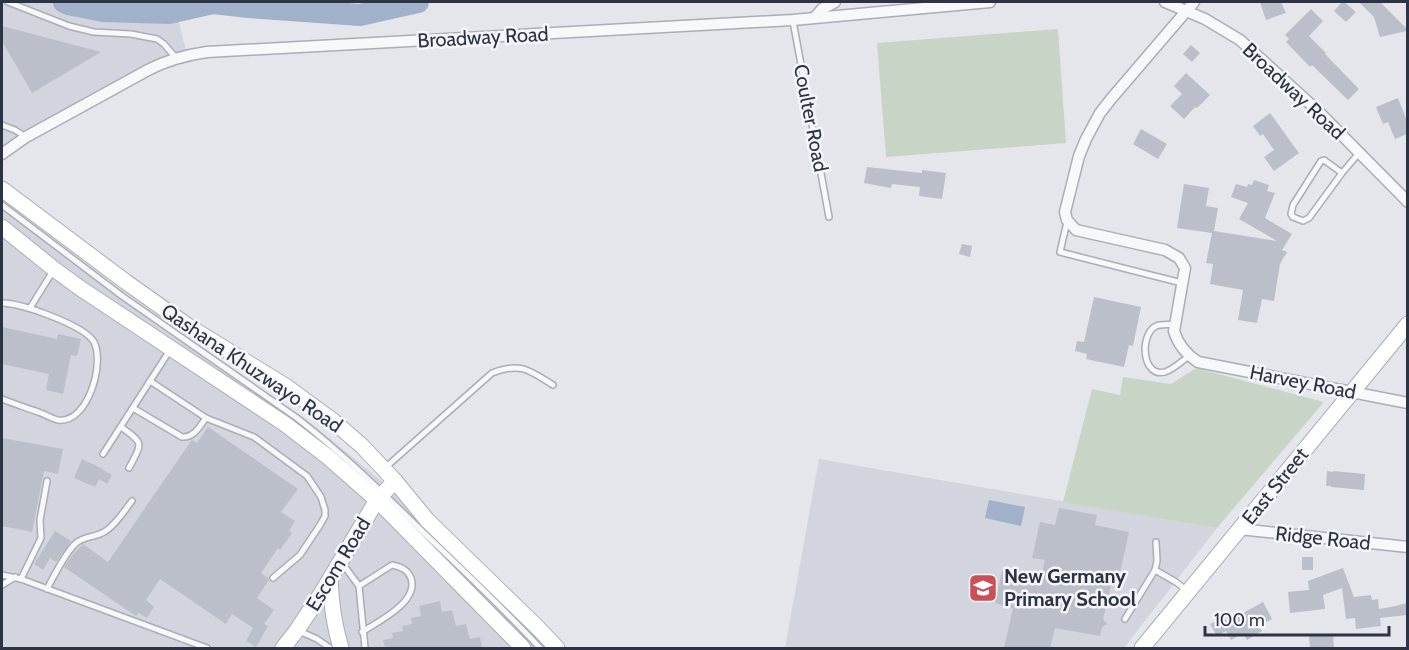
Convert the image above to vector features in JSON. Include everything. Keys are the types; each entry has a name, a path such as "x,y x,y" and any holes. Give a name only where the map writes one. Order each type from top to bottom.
{"main road":[{"name":"Qashana Khuzwayo Road","path":"2,189 188,326 314,405 363,446 427,520 557,648"},
{"name":"Qashana Khuzwayo Road","path":"2,227 54,269 285,424 381,497 523,648"},
{"name":"East Street","path":"1142,648 1407,324"},
{"name":"Escom Road","path":"292,642 381,497 395,481"},
{"path":"330,579 333,622 341,648"}],"street":[{"path":"815,17 822,9 834,2"},
{"name":"Broadway Road","path":"2,154 26,137 148,70 176,58 207,52 793,20 951,3 990,2"},
{"name":"Broadway Road","path":"1165,2 1205,19 1240,40 1318,111 1407,202"},
{"path":"1194,2 1112,99 1093,125 1079,156 1065,212 1067,220 1076,230 1165,250 1183,262 1185,268 1175,324 1176,338 1194,359"},
{"name":"Harvey Road","path":"1194,359 1407,403"},
{"name":"Ridge Road","path":"1239,529 1407,547"}],"lane":[{"path":"8,2 69,26 94,32 130,34 157,39 176,58"},
{"name":"Coulter Road","path":"793,20 829,217"},
{"path":"2,124 26,137"},
{"path":"1342,173 1324,160 1321,161 1293,205 1291,214 1293,217 1303,221 1310,218 1359,153"},
{"path":"2,205 122,296 297,418 348,459 381,497 509,615 540,648"},
{"path":"1067,220 1060,252 1182,283"},
{"path":"30,308 54,269"},
{"path":"2,303 30,308 79,329 91,338 96,348 98,363 86,403 78,413 65,419 58,420 2,399"},
{"path":"1175,324 1158,325 1153,328 1147,340 1148,364 1155,371 1164,372 1194,359"},
{"path":"103,454 170,349"},
{"path":"385,469 492,373 519,368 531,371 554,385"},
{"path":"150,381 206,418 254,437 307,476 321,497 325,516 320,525 300,555 273,578"},
{"path":"133,408 182,437 190,437 206,418"},
{"path":"121,427 136,437 139,442 140,449 129,468"},
{"path":"2,585 18,578 41,538 39,520 47,481"},
{"path":"47,589 73,546 80,540 106,532 132,501"},
{"path":"1125,619 1155,570 1156,542"},
{"path":"341,561 359,586 365,648"},
{"path":"359,586 392,565 405,569 412,584 411,592 404,604 362,632"},
{"path":"1155,570 1188,592"},
{"path":"2,575 18,578 207,648"},
{"path":"292,642 317,639 330,648"}],"shaded area":[{"path":"2,2 174,2 187,55 2,153"},
{"path":"2,207 64,257 118,296 309,422 328,437 426,521 555,648 2,648"},
{"name":"New Germany Primary School","path":"819,459 1217,528 1124,648 785,648"}],"green space":[{"path":"1058,29 1066,143 886,157 877,43"},
{"path":"1196,368 1324,402 1217,528 1063,502 1092,389 1120,395 1123,377 1171,384"}],"water":[{"path":"989,500 1025,507 1021,526 985,518"}],"building":[{"path":"1260,2 1281,2 1286,13 1266,20"},
{"path":"1342,2 1356,12 1346,22 1334,11"},
{"path":"1359,2 1380,2 1407,31 1380,37 1374,17"},
{"path":"1311,9 1323,21 1309,36 1359,89 1348,100 1312,65 1310,67 1286,42 1289,39 1285,35"},
{"path":"2,26 101,52 32,93 2,41"},
{"path":"1191,45 1200,53 1192,62 1183,54"},
{"path":"1186,73 1210,95 1184,119 1170,106 1182,94 1174,86"},
{"path":"1398,98 1407,121 1407,134 1395,139 1388,122 1383,124 1376,107"},
{"path":"1270,113 1299,153 1274,171 1264,157 1274,150 1263,134 1260,136 1253,126"},
{"path":"1141,129 1167,144 1158,159 1133,144"},
{"path":"867,167 922,173 922,170 946,173 942,199 919,196 920,187 892,184 891,188 864,183"},
{"path":"1254,180 1269,185 1267,191 1275,193 1265,218 1292,234 1282,250 1287,252 1280,264 1274,301 1262,299 1257,323 1238,320 1243,290 1210,284 1213,264 1206,263 1212,233 1177,228 1184,184 1209,188 1206,206 1218,208 1214,231 1277,241 1239,219 1248,203 1231,197 1236,184 1247,187 1248,184 1252,185"},
{"path":"962,244 972,246 970,257 959,254"},
{"path":"1094,297 1141,307 1133,346 1129,345 1124,367 1086,359 1087,354 1075,351 1077,341 1084,342"},
{"path":"2,327 57,339 58,334 81,339 77,356 71,355 63,394 46,390 49,374 2,364"},
{"path":"208,427 298,489 281,512 295,521 289,531 292,533 280,550 278,548 261,573 269,580 257,598 274,610 264,624 268,626 256,647 246,641 253,628 232,614 226,624 160,579 146,600 154,607 147,618 139,613 136,616 64,567 83,544 108,562 191,441 197,443"},
{"path":"2,438 63,449 58,474 44,471 32,532 2,526"},
{"path":"82,459 112,475 107,484 99,479 95,487 74,478"},
{"path":"1327,471 1365,474 1364,490 1326,486"},
{"path":"1059,508 1097,515 1095,525 1129,532 1118,582 1112,581 1103,619 1107,624 1102,627 1100,636 1055,628 1050,648 1004,648 1013,608 995,603 1002,571 1041,579 1045,560 1032,558 1040,522 1055,525"},
{"path":"55,531 71,541 56,562 50,558 43,570 34,564"},
{"path":"1302,557 1313,557 1313,570 1302,570"},
{"path":"1343,568 1354,597 1371,595 1372,600 1378,599 1379,609 1407,603 1407,615 1380,618 1381,626 1356,629 1355,618 1346,619 1342,588 1323,595 1325,609 1290,613 1288,592 1309,590 1308,581"},
{"path":"440,601 442,612 452,610 456,626 466,624 470,639 480,637 482,648 385,648 383,640 393,638 392,633 403,631 402,626 412,624 411,618 421,616 419,606"},
{"path":"1263,602 1272,619 1261,625 1262,631 1247,640 1243,633 1231,640 1226,631 1217,636 1210,624 1224,617 1227,622"},
{"path":"1333,634 1334,648 1310,648 1309,636"}],"waterway":[{"path":"64,2 103,11 169,13 213,3 360,15 418,2"}],"place":[{"name":"New Germany Primary School","path":"983,588"}]}
